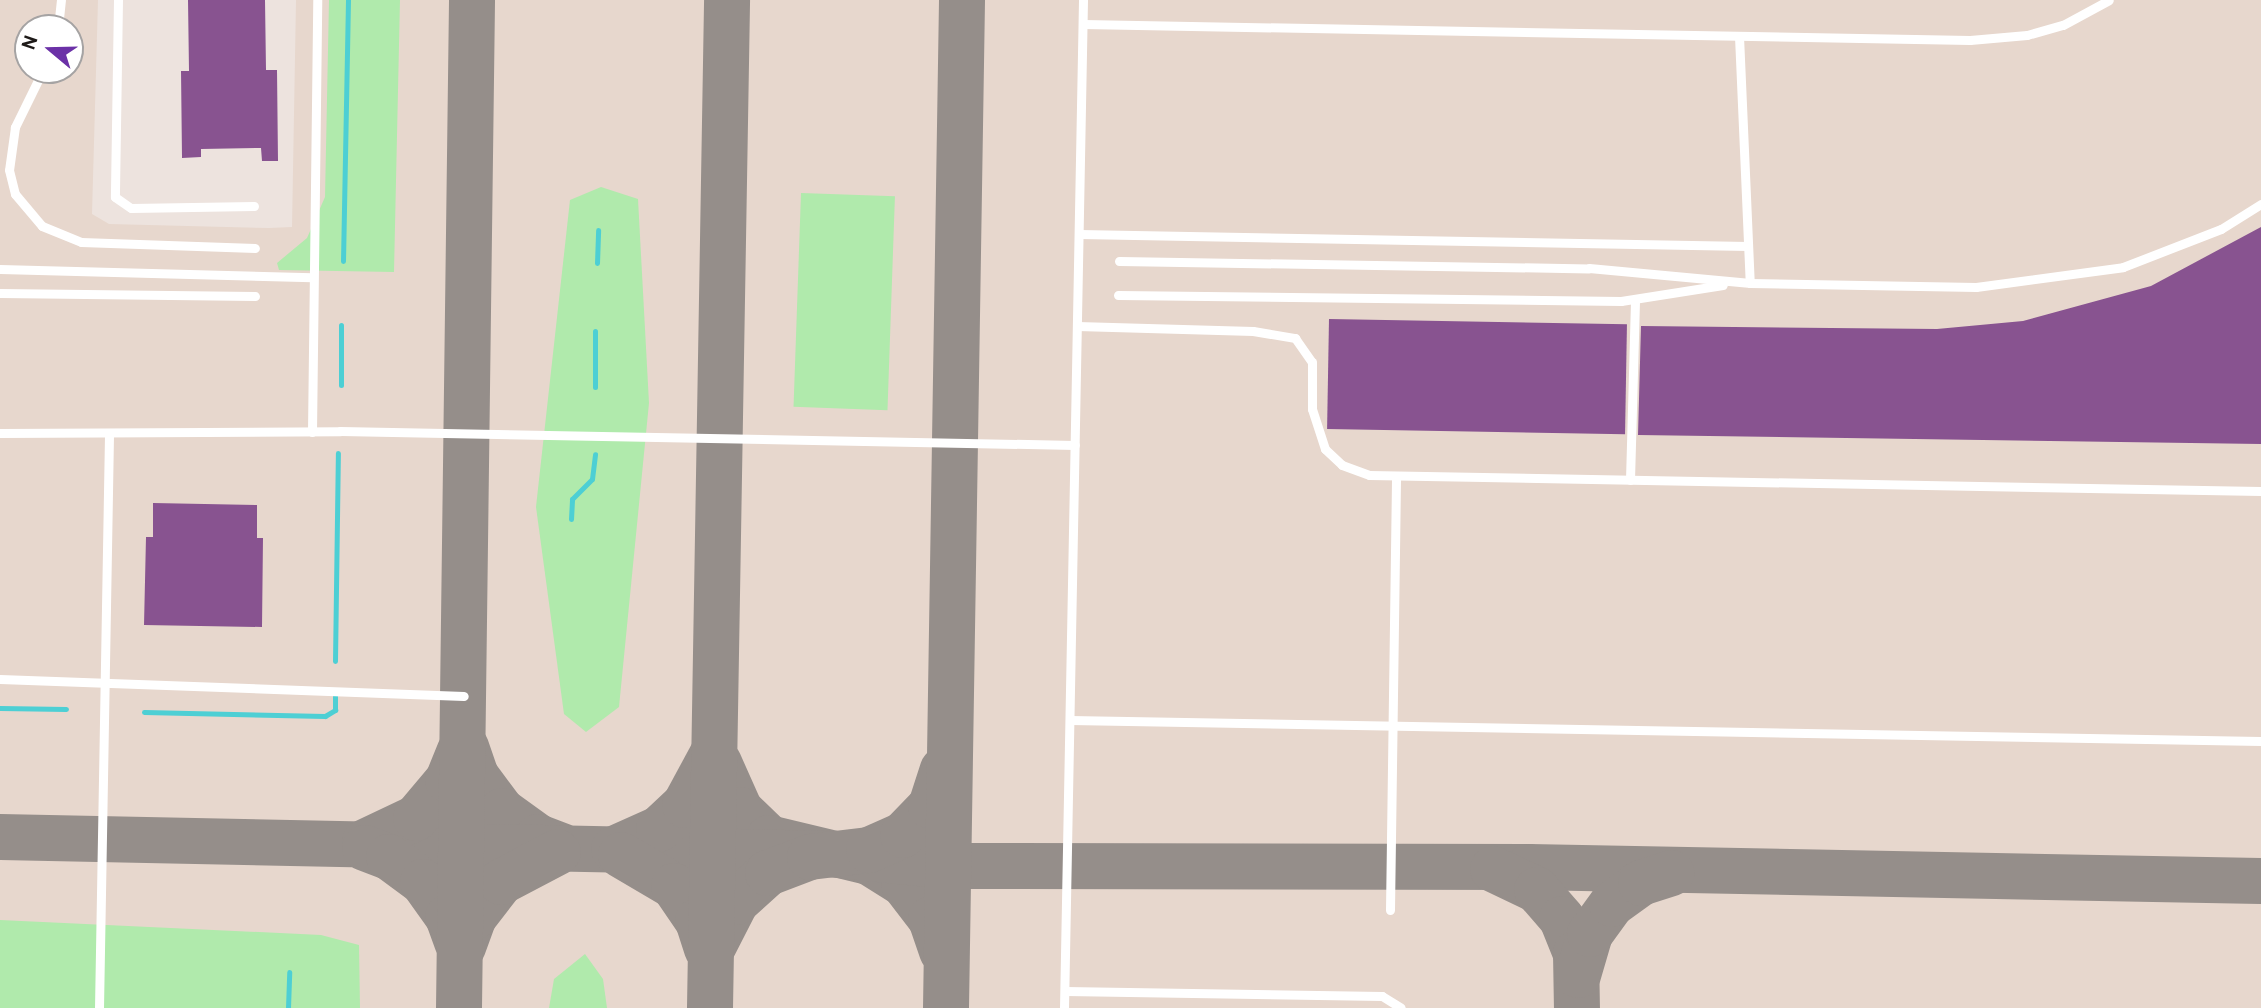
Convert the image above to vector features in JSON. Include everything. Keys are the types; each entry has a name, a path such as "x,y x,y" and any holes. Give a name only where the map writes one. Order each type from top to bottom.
{"lane":[{"path":"118,0 115,197 131,208 254,206"},
{"path":"312,432 317,0"},
{"path":"1064,1008 1083,0"},
{"path":"1083,24 2001,39 2063,24 2109,0"},
{"path":"1739,36 1749,283"},
{"path":"36,84 15,127 9,170 15,194 42,226 81,242 255,248"},
{"path":"1119,261 1589,268 1749,283 1976,288 2080,277 2171,251 2261,204"},
{"path":"1079,234 1748,246"},
{"path":"0,269 312,277"},
{"path":"1118,295 1634,299 1749,283"},
{"path":"0,293 255,296"},
{"path":"1630,480 1634,299"},
{"path":"1077,326 1253,331 1295,338 1305,344 1312,362 1312,409 1325,449 1354,470 1396,476 2261,491"},
{"path":"0,433 109,435 312,432 1075,445"},
{"path":"99,1008 109,435"},
{"path":"1390,910 1396,476"},
{"path":"0,679 464,696"},
{"path":"1070,720 2261,741"},
{"path":"1065,991 1382,996 1401,1008"}],"shaded area":[{"path":"0,0 98,0 92,214 109,224 269,228 292,227 296,0 2261,0 2261,1008 0,1008"}],"green space":[{"path":"329,0 400,0 394,272 279,270 277,263 307,238 325,197"},
{"path":"601,187 638,199 649,403 619,707 586,732 564,714 536,507 570,200"},
{"path":"801,193 895,196 887,410 794,407"},
{"path":"0,920 321,935 359,945 360,1008 0,1008"},
{"path":"585,954 603,979 607,1008 549,1008 554,979"}],"building":[{"path":"188,0 265,0 266,70 277,70 278,161 262,161 261,148 201,149 201,157 182,158 181,71 189,71"},
{"path":"2261,227 2261,444 1638,435 1641,326 1937,329 2023,321 2151,286"},
{"path":"1329,319 1627,324 1625,434 1327,429"},
{"path":"153,503 257,505 257,538 263,538 262,627 144,625 146,537 153,537"}],"waterway":[{"path":"343,261 348,0"},
{"path":"597,263 598,230"},
{"path":"341,325 341,385"},
{"path":"595,331 595,387"},
{"path":"335,661 338,453"},
{"path":"571,519 572,499 592,479 595,454"},
{"path":"144,712 325,716 335,710 335,696"},
{"path":"0,708 66,709"},
{"path":"288,1008 289,972"}],"taxiway":[{"path":"459,1008 472,0"},
{"path":"710,1008 727,0"},
{"path":"946,1008 962,0"},
{"path":"466,747 476,776 502,811 538,837 562,846"},
{"path":"365,842 416,818 448,780 460,751"},
{"path":"614,849 659,829 685,805 713,753"},
{"path":"719,763 740,810 769,838 869,862 904,884 931,919 942,951"},
{"path":"714,945 736,902 768,873 810,857 869,850 903,835 931,806 943,770"},
{"path":"0,837 830,854 948,866 1529,867 2261,881"},
{"path":"365,848 389,857 423,882 448,917 457,942"},
{"path":"463,947 474,917 501,882 558,852"},
{"path":"621,855 674,886 698,921 707,949"},
{"path":"1493,869 1537,890 1562,919 1576,953 1577,1008"},
{"path":"1578,975 1590,934 1612,904 1641,883 1671,873"}]}
